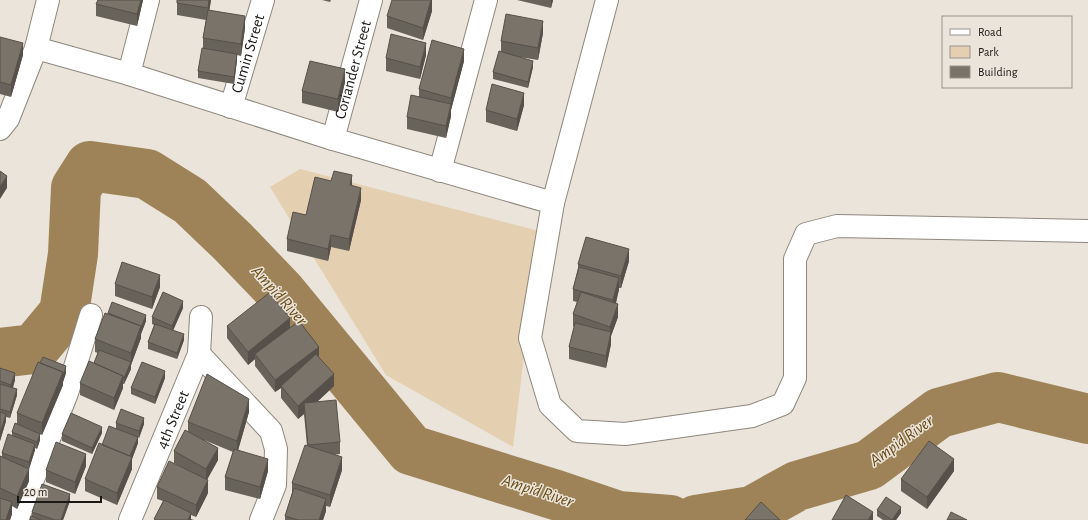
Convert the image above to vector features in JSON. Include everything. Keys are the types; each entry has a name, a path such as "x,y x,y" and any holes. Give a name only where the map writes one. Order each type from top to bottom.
{"street":[{"path":"0,129 8,119 36,48 48,0"},
{"path":"129,74 148,0"},
{"name":"Cumin Street","path":"231,107 263,0"},
{"name":"Coriander Street","path":"332,139 371,0"},
{"path":"440,171 486,0"},
{"path":"607,0 552,203 530,338 550,405 577,431 625,434 752,416 783,404 794,378 796,259 806,234 836,226 1088,231"},
{"path":"36,48 129,74 332,139 552,203"},
{"path":"16,520 67,393 92,315"},
{"name":"4th Street","path":"130,520 199,354 201,317"},
{"path":"199,354 271,431 276,449 275,485 261,520"},
{"path":"14,470 34,477"}],"green space":[{"path":"300,169 539,231 513,447 386,375 270,187"}],"building":[{"path":"98,0 141,0 137,14 96,4"},
{"path":"177,0 209,0 208,8 177,3"},
{"path":"392,0 431,0 423,28 387,16"},
{"path":"208,10 245,16 241,44 203,38"},
{"path":"506,14 543,21 538,48 501,41"},
{"path":"391,34 426,43 420,67 386,58"},
{"path":"0,37 23,43 11,85 0,82"},
{"path":"432,40 464,49 451,98 419,89"},
{"path":"202,48 237,54 234,77 198,71"},
{"path":"499,51 533,61 528,82 493,72"},
{"path":"310,61 345,69 338,99 302,91"},
{"path":"492,84 524,93 517,119 486,110"},
{"path":"411,95 451,104 446,126 407,117"},
{"path":"0,171 7,176 0,187"},
{"path":"334,171 352,175 350,185 361,188 349,239 331,235 328,249 287,239 293,212 306,215 315,177 331,181"},
{"path":"586,237 629,249 621,276 578,264"},
{"path":"122,262 160,275 152,297 115,284"},
{"path":"579,267 619,278 613,300 573,289"},
{"path":"163,292 183,301 172,326 152,317"},
{"path":"581,292 618,304 610,327 573,314"},
{"path":"269,293 290,318 248,352 227,326"},
{"path":"112,302 146,315 141,328 141,326 108,313"},
{"path":"105,313 141,326 131,353 95,339"},
{"path":"299,321 319,347 275,380 255,354"},
{"path":"575,323 611,332 606,356 569,347"},
{"path":"155,324 184,334 177,353 148,342"},
{"path":"99,350 131,362 124,378 123,376 94,363"},
{"path":"316,354 334,374 298,406 281,386"},
{"path":"43,357 66,366 63,376 63,372 40,363"},
{"path":"89,361 123,376 114,398 80,383"},
{"path":"38,362 63,372 42,423 17,413"},
{"path":"142,362 165,371 155,397 131,388"},
{"path":"0,368 15,373 11,385 0,381"},
{"path":"207,374 249,399 237,441 188,422"},
{"path":"0,384 17,389 10,412 0,409"},
{"path":"336,400 340,442 308,445 304,403"},
{"path":"121,409 144,418 139,431 116,423"},
{"path":"0,412 6,414 0,434"},
{"path":"71,413 102,427 92,448 62,434"},
{"path":"15,423 40,434 37,442 12,432"},
{"path":"109,426 138,437 130,456 102,445"},
{"path":"185,430 218,448 206,469 174,451"},
{"path":"8,434 35,444 29,462 2,453"},
{"path":"929,441 954,459 927,497 901,479"},
{"path":"56,442 86,454 75,482 46,470"},
{"path":"99,443 132,457 117,493 85,479"},
{"path":"305,445 342,457 330,495 292,483"},
{"path":"234,449 268,459 260,487 225,477"},
{"path":"0,456 29,469 17,496 0,488"},
{"path":"169,461 208,480 196,505 157,487"},
{"path":"42,484 70,494 61,520 55,520 32,512"},
{"path":"294,488 326,499 319,520 298,520 285,516"},
{"path":"846,495 873,512 868,520 832,520"},
{"path":"886,497 901,507 892,520 877,510"},
{"path":"0,498 12,502 6,520 0,520"},
{"path":"164,500 191,513 188,520 154,519"},
{"path":"761,502 780,520 745,520"},
{"path":"951,512 967,520 947,520"},
{"path":"31,516 41,520 30,520"}],"waterway":[{"name":"Ampid River","path":"0,353 34,349 64,313 73,254 76,188 90,166 147,174 190,201 232,241 280,291 411,450 618,516 670,520"},
{"name":"Ampid River","path":"696,520 752,511 797,486 869,465 939,413 998,397 1088,419"}]}
